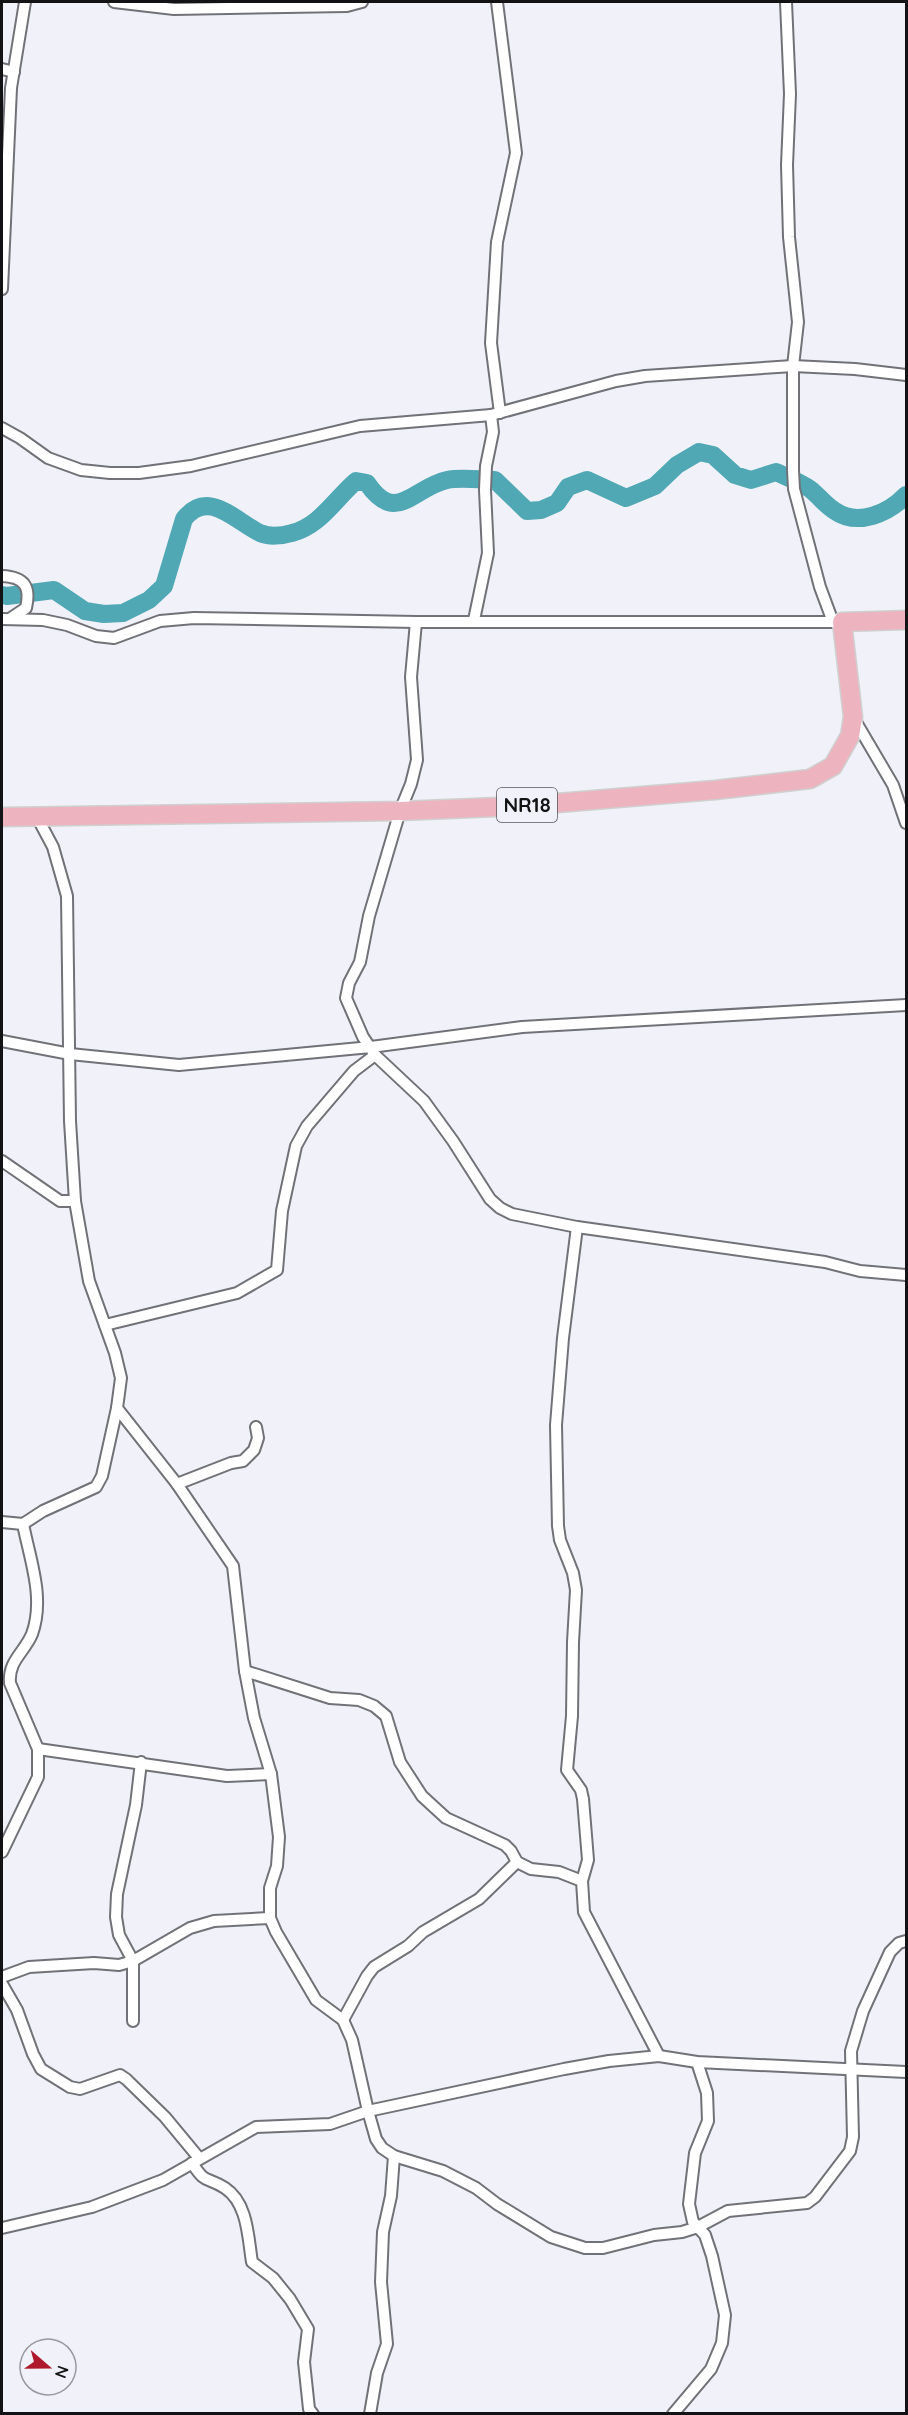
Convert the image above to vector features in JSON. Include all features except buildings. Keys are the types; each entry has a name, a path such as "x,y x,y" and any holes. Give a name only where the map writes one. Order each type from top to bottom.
{"main road":[{"path":"837,622 906,620"},
{"name":"NR18","path":"2,817 400,811 520,806 715,790 810,779 833,766 842,754 850,736 853,717 837,622"}],"street":[{"path":"2,289 4,200 14,72 25,2"},
{"path":"114,2 174,9 218,10 347,6 362,2"},
{"path":"474,621 488,553 485,490 486,466 496,414 491,343 496,254 516,153 497,2"},
{"path":"5,620 43,620 67,625 96,636 114,638 160,621 194,618 416,622 837,622 820,587 794,489 793,366 798,322 789,237 787,165 790,94 786,2"},
{"path":"2,69 14,72"},
{"path":"2,428 48,458 81,470 139,473 191,466 360,426 496,414 626,380 793,366 855,369 906,375"},
{"path":"2,576 14,576 25,584 28,598 26,608 5,620"},
{"path":"416,622 411,677 417,760 369,916 360,962 349,983 346,998 363,1037 373,1051 424,1101 490,1199 500,1208 512,1214 577,1227 825,1262 860,1271 906,1275"},
{"path":"853,717 893,785 906,823"},
{"path":"2,1522 23,1524 43,1511 96,1487 102,1476 121,1378 115,1353 89,1281 75,1201 70,1121 66,960 67,896 53,847 37,817"},
{"path":"2,1041 70,1054 179,1065 373,1051 522,1027 906,1005"},
{"path":"105,1325 237,1293 277,1270 282,1211 296,1146 307,1126 373,1051"},
{"path":"2,1161 60,1200 75,1201"},
{"path":"577,1227 563,1338 556,1425 558,1526 560,1540 573,1572 576,1590 572,1716 567,1770 581,1790 583,1799 588,1860 582,1881 584,1912 659,2056"},
{"path":"117,1408 177,1484 233,1566 245,1671 254,1718 271,1774 279,1837 277,1866 270,1888 270,1917 276,1932 316,2000 343,2020 352,2040 376,2139 382,2148 394,2156 443,2171 476,2188 497,2204 551,2237 585,2248 603,2248 654,2235 682,2232 698,2227 728,2211 807,2203 815,2197 850,2151 853,2137 851,2051 863,2011 890,1952 899,1943 906,1941"},
{"path":"177,1484 231,1463 243,1461 254,1450 258,1438 256,1427"},
{"path":"2,1852 38,1777 38,1749 10,1683 9,1672 31,1635 38,1594 23,1524"},
{"path":"245,1671 330,1698 358,1700 374,1706 386,1716 400,1762 422,1796 446,1818 505,1845 517,1862 531,1869 559,1872 582,1881"},
{"path":"38,1749 227,1776 271,1774"},
{"path":"132,2021 133,1961 119,1935 116,1917 117,1894 136,1805 141,1762"},
{"path":"343,2020 374,1967 408,1946 423,1932 480,1899 517,1862"},
{"path":"2,1977 29,1966 94,1963 119,1965 133,1961 198,1926 214,1921 270,1917"},
{"path":"2,1984 17,2010 41,2069 70,2087 80,2089 120,2075 126,2079 165,2117 196,2161 202,2178 226,2189 243,2210 252,2262 273,2278 290,2299 308,2329 304,2362 309,2409 313,2414"},
{"path":"2,2228 92,2207 163,2180 256,2127 330,2124 368,2111 609,2061 659,2056 697,2062 906,2072"},
{"path":"673,2414 711,2369 722,2343 724,2315 712,2256 705,2235 693,2222 689,2204 695,2153 708,2121 707,2093 697,2062"},
{"path":"370,2414 377,2373 387,2344 381,2282 383,2232 391,2196 394,2156"}],"waterway":[{"path":"2,595 54,590 85,611 104,614 123,613 149,600 164,586 184,519 193,510 202,506 212,507 222,510 260,533 271,536 284,535 311,524 356,481 367,483 377,496 387,502 396,503 447,480 495,480 527,511 541,510 557,503 568,487 587,480 626,498 655,486 677,465 699,452 713,455 735,475 751,480 776,472 810,489 835,511 853,518 873,516 899,502 906,495"}]}
